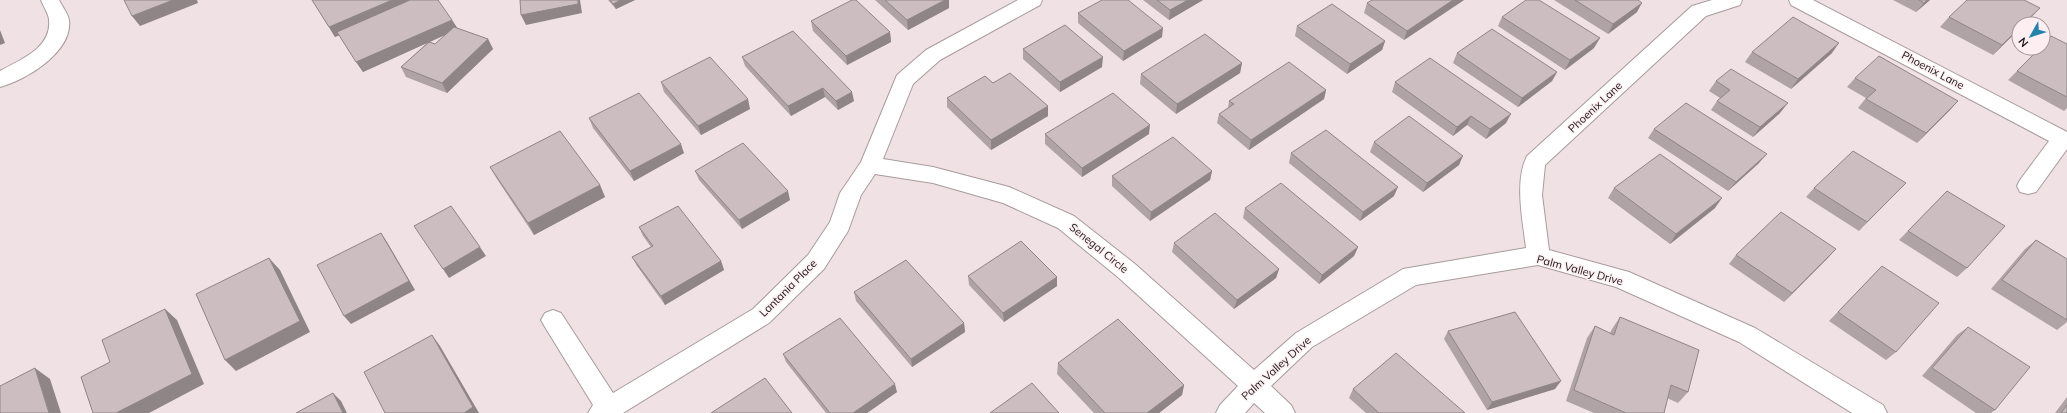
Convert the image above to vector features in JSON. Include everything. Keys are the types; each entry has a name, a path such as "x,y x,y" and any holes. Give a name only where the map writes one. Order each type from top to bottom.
{"street":[{"path":"0,80 37,60 55,42 59,20 50,0"},
{"name":"Lantania Place","path":"605,410 761,316 816,262 840,225 851,193 870,165 904,80 933,55 1033,0"},
{"name":"Phoenix Lane","path":"1538,256 1531,195 1535,162 1699,11 1733,0"},
{"name":"Phoenix Lane","path":"1798,0 2065,139"},
{"path":"2028,186 2065,139"},
{"name":"Senegal Circle","path":"870,165 933,175 1008,196 1066,222 1127,271 1282,413"},
{"name":"Palm Valley Drive","path":"1229,413 1254,386 1304,340 1411,276 1538,256 1621,279 1747,335 1874,413"},
{"path":"552,320 605,410"}],"building":[{"path":"124,0 173,0 132,16"},
{"path":"312,0 392,0 329,27"},
{"path":"410,0 438,0 452,20 356,62 337,32"},
{"path":"520,0 578,0 578,4 521,15"},
{"path":"610,0 621,0 613,4"},
{"path":"852,0 856,0 890,32 846,56 811,21"},
{"path":"885,0 945,0 907,20"},
{"path":"1102,0 1128,0 1163,28 1124,51 1078,13"},
{"path":"1157,0 1188,0 1170,10"},
{"path":"1372,0 1453,0 1407,31 1367,3"},
{"path":"1526,0 1539,0 1600,38 1570,60 1502,17"},
{"path":"1575,0 1638,0 1642,3 1613,24"},
{"path":"1919,0 1927,0 1924,3"},
{"path":"1967,0 2024,0 2040,8 2032,16 2011,16 2011,36 2002,45 1949,17"},
{"path":"1332,4 1385,41 1350,64 1297,26"},
{"path":"1793,17 1839,43 1798,79 1752,52"},
{"path":"1065,25 1103,57 1060,82 1023,49"},
{"path":"454,27 488,39 442,83 401,67 429,42 435,44"},
{"path":"1492,29 1557,72 1522,98 1457,53"},
{"path":"793,31 852,92 836,101 823,88 788,106 742,57"},
{"path":"1205,34 1242,63 1177,104 1141,74"},
{"path":"2051,36 2067,44 2067,97 2017,71 2032,56 2051,56"},
{"path":"1879,56 1958,101 1926,133 1866,99 1876,90 1855,78"},
{"path":"710,57 748,99 698,126 661,82"},
{"path":"1430,58 1511,114 1490,129 1471,116 1457,127 1395,82"},
{"path":"1289,62 1326,90 1251,140 1219,114 1234,104 1229,101"},
{"path":"1731,69 1788,103 1760,127 1717,101 1730,90 1716,81"},
{"path":"1010,73 1048,106 991,140 947,98 985,76 993,83"},
{"path":"639,93 681,144 630,171 589,118"},
{"path":"1113,93 1150,125 1082,168 1045,134"},
{"path":"1686,103 1767,154 1736,182 1654,129"},
{"path":"1409,116 1463,156 1427,183 1374,142"},
{"path":"1326,130 1398,187 1363,212 1291,153"},
{"path":"560,131 600,185 528,223 490,167"},
{"path":"1173,137 1212,171 1151,212 1112,176"},
{"path":"743,143 788,191 739,220 695,171"},
{"path":"1853,151 1906,183 1867,222 1814,188"},
{"path":"1660,154 1722,198 1676,234 1614,188"},
{"path":"1281,183 1358,247 1322,275 1245,208"},
{"path":"1947,191 2005,226 1967,268 1908,231"},
{"path":"451,206 480,247 443,269 414,226"},
{"path":"678,206 721,261 661,296 632,257 653,246 639,227"},
{"path":"1781,212 1836,249 1792,293 1736,255"},
{"path":"1215,213 1279,269 1237,300 1174,243"},
{"path":"381,233 409,281 344,316 317,265"},
{"path":"2036,240 2067,259 2067,320 2002,280"},
{"path":"1021,241 1057,277 1003,313 968,276"},
{"path":"269,258 300,321 225,360 196,294"},
{"path":"906,260 964,323 911,359 854,292"},
{"path":"1882,266 1939,303 1896,352 1838,312"},
{"path":"165,309 192,374 116,413 93,413 81,377 110,362 102,340"},
{"path":"1515,312 1561,381 1492,402 1448,331"},
{"path":"1620,317 1699,350 1688,392 1671,385 1664,413 1626,413 1574,390 1595,326 1614,335"},
{"path":"840,318 895,384 853,413 830,413 783,354"},
{"path":"1118,319 1184,385 1147,413 1105,413 1058,363"},
{"path":"1968,327 2030,367 1995,410 1932,368"},
{"path":"432,335 473,407 464,413 385,413 364,372"},
{"path":"1396,353 1465,413 1379,413 1353,389"},
{"path":"35,368 49,413 0,413 0,386"},
{"path":"765,378 792,413 711,413"},
{"path":"1032,383 1059,413 990,413"},
{"path":"333,393 343,413 296,413"},
{"path":"2067,405 2067,413 2061,413"}]}
